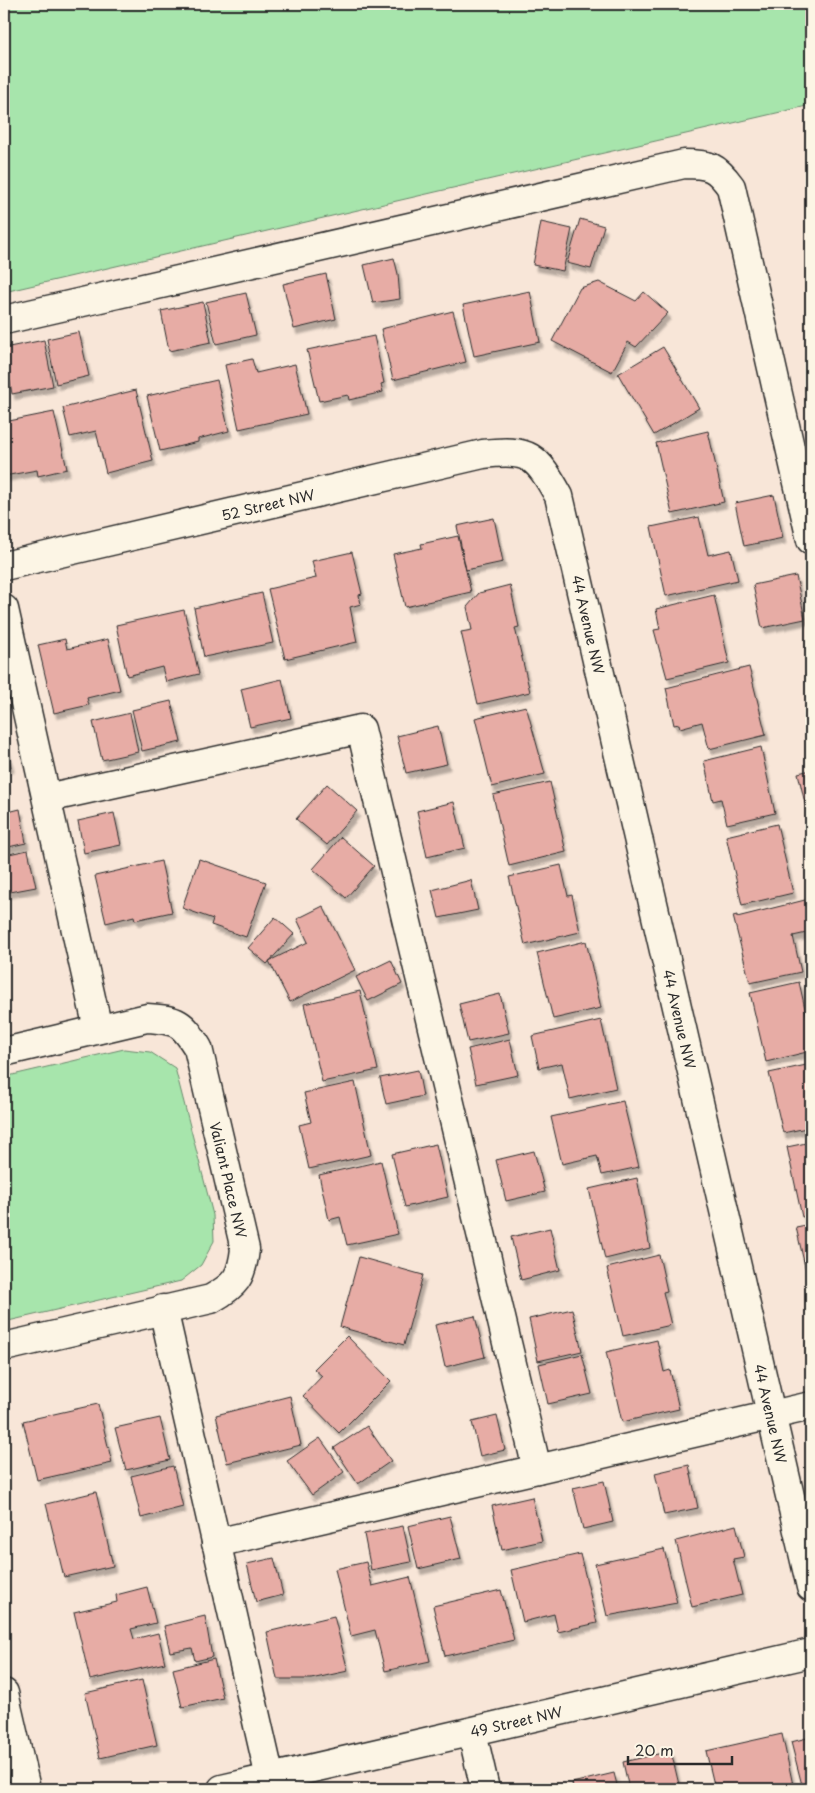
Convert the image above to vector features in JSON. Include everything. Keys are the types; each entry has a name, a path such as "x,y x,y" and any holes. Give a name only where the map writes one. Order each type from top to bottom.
{"street":[{"path":"4,320 684,164 705,164 721,172 731,186 811,540"},
{"name":"52 Street NW","path":"4,566 483,454 512,451 532,458"},
{"name":"44 Avenue NW","path":"532,458 546,474 559,496 811,1588"},
{"path":"4,610 98,1029"},
{"path":"47,798 362,729 537,1468"},
{"name":"Valiant Place NW","path":"4,1052 147,1018 167,1019 185,1027 198,1048 245,1249 243,1271 226,1290 211,1299 4,1347"},
{"path":"163,1310 270,1784"},
{"path":"216,1544 537,1468 811,1406"},
{"name":"49 Street NW","path":"222,1789 270,1784 472,1732 811,1653"},
{"path":"4,1693 26,1789"},
{"path":"472,1732 485,1789"}],"green space":[{"path":"4,4 811,4 811,105 4,292"},
{"path":"124,1049 150,1052 175,1068 213,1215 214,1241 201,1265 181,1281 4,1322 4,1077"}],"building":[{"path":"580,219 604,226 591,269 567,263"},
{"path":"541,222 572,229 563,271 533,265"},
{"path":"394,258 398,274 400,299 373,303 364,265"},
{"path":"326,274 336,319 294,329 283,284"},
{"path":"599,282 636,301 644,292 668,313 636,347 628,342 612,372 552,341 580,288"},
{"path":"530,291 540,342 474,356 463,305"},
{"path":"246,293 256,335 216,344 206,302"},
{"path":"203,302 211,342 169,351 161,311"},
{"path":"453,311 466,362 393,380 381,329"},
{"path":"79,332 89,376 56,384 47,339"},
{"path":"374,336 384,383 381,384 383,392 349,400 348,395 319,401 307,350"},
{"path":"44,340 53,386 12,394 4,348"},
{"path":"663,347 699,408 654,435 618,374"},
{"path":"252,359 256,373 295,364 307,414 239,429 225,365"},
{"path":"217,380 229,431 198,439 198,442 160,451 147,396"},
{"path":"136,390 153,461 106,473 96,431 70,437 63,408"},
{"path":"54,412 67,469 38,476 37,470 4,476 4,422"},
{"path":"708,431 724,502 672,514 656,443"},
{"path":"774,495 783,538 744,546 735,503"},
{"path":"699,517 708,555 731,550 738,580 666,596 651,527"},
{"path":"494,518 503,562 466,570 457,526"},
{"path":"458,536 471,592 405,607 393,554 422,548 421,544"},
{"path":"352,552 362,594 359,595 361,604 350,607 357,642 285,659 268,589 316,578 312,561"},
{"path":"796,576 805,619 762,628 753,585"},
{"path":"510,585 519,627 515,628 530,692 478,704 461,632 472,630 467,607 479,593"},
{"path":"262,593 273,643 204,657 194,608"},
{"path":"714,595 729,663 667,678 654,630 660,629 656,609"},
{"path":"184,610 199,674 166,682 162,667 127,676 116,625"},
{"path":"65,639 67,649 108,639 120,690 87,698 89,705 54,713 38,645"},
{"path":"749,667 766,735 709,749 702,722 680,728 679,724 674,725 666,688"},
{"path":"282,679 291,718 250,727 241,689"},
{"path":"171,701 181,742 142,751 132,710"},
{"path":"526,706 545,774 492,787 475,718"},
{"path":"130,713 138,752 102,760 93,722"},
{"path":"438,726 447,764 406,773 397,736"},
{"path":"4,736 11,767 4,768"},
{"path":"761,747 775,813 727,824 721,799 713,801 704,761"},
{"path":"811,770 811,811 807,812 798,773"},
{"path":"550,782 566,852 509,866 493,795"},
{"path":"327,784 357,811 327,845 296,819"},
{"path":"454,802 465,848 427,857 417,811"},
{"path":"20,809 26,843 4,848 4,813"},
{"path":"114,813 121,845 84,853 78,821"},
{"path":"777,824 793,893 742,905 726,836"},
{"path":"341,837 374,866 346,898 313,869"},
{"path":"28,850 36,887 4,893 4,855"},
{"path":"199,859 266,882 246,937 211,925 213,919 182,908"},
{"path":"161,861 172,912 135,920 134,916 106,923 95,876"},
{"path":"561,865 568,896 572,895 580,932 525,945 509,877"},
{"path":"471,880 478,910 439,918 432,890"},
{"path":"809,899 811,932 793,936 801,972 750,983 733,916 737,915 737,917"},
{"path":"323,906 355,970 290,1002 269,961 308,942 297,919"},
{"path":"275,917 294,934 267,964 248,948"},
{"path":"586,941 601,1008 553,1019 537,953"},
{"path":"391,960 402,984 368,1001 356,977"},
{"path":"799,982 811,1035 811,1051 766,1062 750,993"},
{"path":"360,991 378,1070 322,1082 304,1004"},
{"path":"500,994 509,1033 468,1042 459,1004"},
{"path":"601,1020 616,1088 570,1099 562,1063 539,1068 532,1036"},
{"path":"510,1039 518,1075 476,1084 468,1049"},
{"path":"811,1064 811,1127 783,1133 769,1073"},
{"path":"418,1070 423,1096 386,1104 380,1078"},
{"path":"355,1082 371,1155 309,1169 299,1125 311,1122 304,1093"},
{"path":"623,1101 639,1167 602,1175 597,1156 562,1164 551,1117"},
{"path":"811,1142 811,1215 802,1217 787,1147"},
{"path":"436,1144 448,1197 405,1207 392,1154"},
{"path":"534,1151 545,1192 506,1201 496,1160"},
{"path":"381,1161 398,1234 347,1245 340,1217 329,1220 319,1175"},
{"path":"637,1178 650,1248 605,1259 589,1189"},
{"path":"811,1224 811,1293 796,1227"},
{"path":"550,1228 560,1270 521,1280 511,1237"},
{"path":"659,1255 667,1291 663,1292 671,1325 623,1336 607,1268"},
{"path":"359,1257 423,1275 404,1345 340,1327"},
{"path":"572,1309 582,1351 538,1361 529,1319"},
{"path":"475,1316 485,1357 445,1367 435,1325"},
{"path":"347,1336 391,1381 339,1433 303,1396 322,1376 314,1369"},
{"path":"657,1340 664,1372 670,1370 679,1409 622,1422 606,1352"},
{"path":"582,1354 592,1394 548,1404 539,1364"},
{"path":"290,1396 301,1445 227,1463 216,1415"},
{"path":"98,1404 112,1463 37,1480 23,1421"},
{"path":"497,1416 505,1450 480,1456 472,1422"},
{"path":"160,1418 170,1460 126,1470 115,1428"},
{"path":"367,1426 391,1461 358,1484 334,1448"},
{"path":"320,1438 344,1472 312,1495 287,1461"},
{"path":"689,1465 698,1508 664,1515 655,1473"},
{"path":"173,1466 183,1507 141,1518 131,1476"},
{"path":"604,1481 613,1522 583,1529 573,1488"},
{"path":"96,1492 113,1566 64,1577 46,1504"},
{"path":"532,1497 542,1541 502,1550 492,1506"},
{"path":"450,1516 461,1559 418,1569 408,1526"},
{"path":"736,1525 744,1557 733,1559 742,1595 692,1607 676,1541"},
{"path":"403,1526 411,1562 371,1570 364,1534"},
{"path":"664,1549 677,1603 607,1616 595,1564"},
{"path":"580,1554 597,1623 558,1632 554,1614 523,1622 511,1570"},
{"path":"274,1558 283,1595 256,1602 247,1564"},
{"path":"366,1562 372,1586 410,1577 430,1661 385,1671 375,1630 351,1636 335,1569"},
{"path":"147,1587 156,1623 131,1629 134,1639 158,1633 165,1663 90,1680 74,1612 117,1602 116,1595"},
{"path":"501,1590 514,1640 445,1656 433,1606"},
{"path":"205,1616 212,1657 195,1661 192,1648 170,1652 164,1626"},
{"path":"334,1616 348,1671 311,1679 277,1679 267,1632"},
{"path":"214,1659 223,1698 182,1707 173,1669"},
{"path":"142,1680 157,1745 100,1758 85,1693"},
{"path":"782,1734 793,1785 774,1789 715,1789 706,1751"},
{"path":"811,1737 811,1789 803,1789 791,1742"},
{"path":"671,1751 680,1789 629,1789 623,1762"},
{"path":"614,1773 618,1789 570,1789 573,1788 572,1783"},
{"path":"704,1785 704,1789 686,1789"}]}
